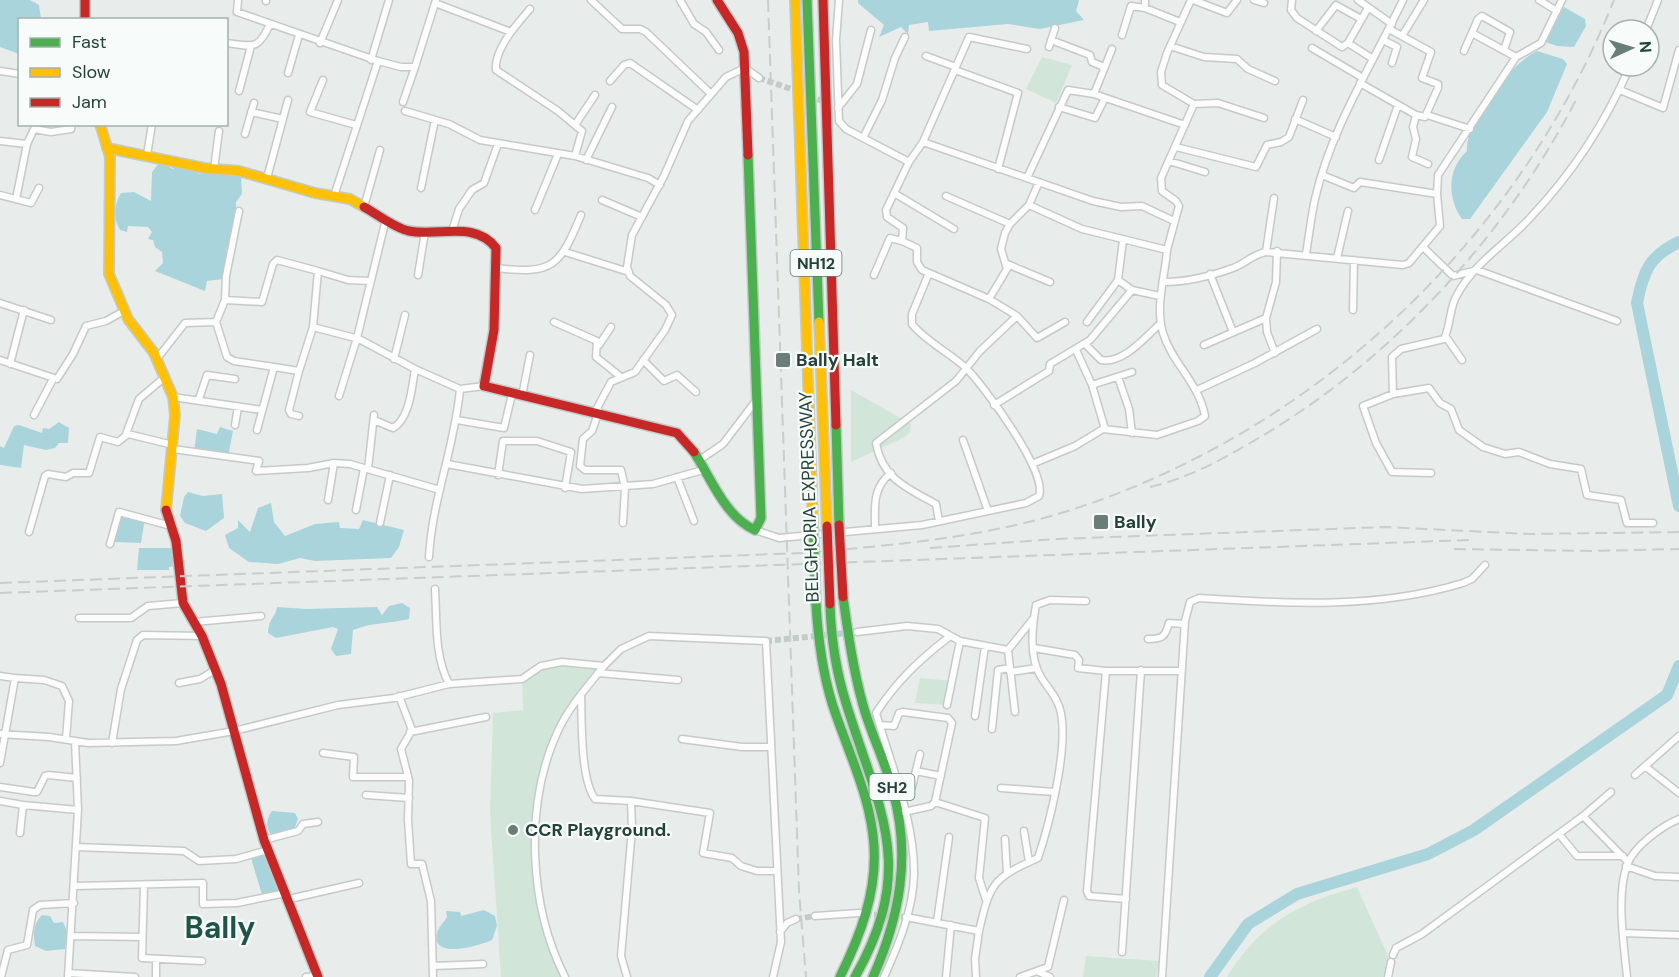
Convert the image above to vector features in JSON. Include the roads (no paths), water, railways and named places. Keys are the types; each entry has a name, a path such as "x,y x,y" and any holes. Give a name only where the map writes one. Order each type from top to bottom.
{"main road":[{"path":"85,0 85,18"},
{"path":"107,148 267,178 350,199 408,231 474,232 490,240 496,248 494,330 484,386 512,394 597,410 677,433 684,438 743,526 755,530 762,518 755,402 744,68 742,42 717,0"},
{"name":"BELGHORIA EXPRESSWAY","path":"795,0 816,604 821,659 827,687 867,802 874,841 875,878 867,917 840,977"},
{"name":"BELGHORIA EXPRESSWAY","path":"807,0 831,630 839,678 880,800 888,840 889,877 885,909 855,977"},
{"name":"SH2","path":"823,0 843,597 852,667 894,792 903,851 900,906 894,929 873,977"},
{"path":"101,126 110,157 109,274 124,311 154,353 173,397 173,447 166,505 176,541 183,603 202,636 215,670 264,840 288,896 317,977"}],"street":[{"path":"237,0 237,12 374,61 402,68 415,67"},
{"path":"320,43 338,0"},
{"path":"334,196 374,61 389,0"},
{"path":"591,0 622,29 640,29 646,32 701,87 710,93"},
{"path":"680,0 694,24 706,32 719,50"},
{"path":"839,0 836,107 842,125 909,162"},
{"path":"1145,0 1145,8"},
{"path":"1237,0 1227,13 1192,0 1170,46 1161,72 1162,85 1194,104 1218,103 1264,118"},
{"path":"1254,0 1264,3"},
{"path":"1292,0 1293,14 1340,46 1348,43 1368,8"},
{"path":"1358,0 1402,36 1431,52 1422,78 1437,84 1438,88 1427,115"},
{"path":"1306,254 1315,199 1336,137 1403,0"},
{"path":"1402,36 1424,0"},
{"path":"1539,0 1557,11"},
{"path":"1164,282 1188,281 1233,268 1259,253 1277,251 1403,265 1409,263 1424,248 1440,226 1438,175 1516,57 1541,43 1562,0"},
{"path":"1651,18 1658,0"},
{"path":"403,102 435,1 511,32"},
{"path":"1316,31 1336,5 1361,19"},
{"path":"1122,35 1131,6 1145,8 1180,22"},
{"path":"530,9 511,32 496,60 496,70 582,131 575,156"},
{"path":"1464,51 1480,17 1510,32 1504,50"},
{"path":"228,43 251,46 263,40 270,24"},
{"path":"1049,48 1055,27"},
{"path":"836,107 857,84 871,30"},
{"path":"1473,33 1516,57"},
{"path":"288,73 299,35"},
{"path":"863,138 882,100 895,58 905,37"},
{"path":"902,241 903,228 886,214 909,162 923,142 969,37 1028,49"},
{"path":"1052,40 1090,55 1093,63 1104,68"},
{"path":"1383,40 1397,47 1392,63"},
{"path":"1348,43 1373,58"},
{"path":"239,91 251,46"},
{"path":"1170,46 1204,57 1237,59 1248,69 1275,81"},
{"path":"1312,48 1416,115 1427,115 1470,129"},
{"path":"1094,94 1112,49"},
{"path":"1620,90 1663,108 1679,50"},
{"path":"926,56 1018,93 998,170"},
{"path":"610,81 624,65 630,63 698,110"},
{"path":"623,523 625,488 621,470 581,467 583,439 592,431 597,410 611,382 629,376 665,330 672,315 666,305 630,276 632,235 660,185 688,121 710,93 729,75 744,68 751,75 759,78"},
{"path":"0,71 18,74"},
{"path":"1462,360 1446,337 1457,294 1499,244 1528,220 1552,194 1587,147 1625,78"},
{"path":"323,80 310,112 356,125"},
{"path":"1027,178 1068,90 1094,94 1185,125"},
{"path":"575,125 595,95"},
{"path":"1059,107 1095,118 1105,98"},
{"path":"267,178 288,100"},
{"path":"1176,147 1255,168 1267,145 1281,142 1289,137 1303,100"},
{"path":"245,134 254,103"},
{"path":"1032,464 1064,451 1105,429 1158,435 1203,419 1204,411 1197,390 1171,349 1161,323 1160,296 1164,282 1167,250 1178,204 1160,187 1161,178 1194,104"},
{"path":"1379,159 1398,105"},
{"path":"586,160 612,106"},
{"path":"405,111 449,124 480,140 575,156 648,178 660,185"},
{"path":"251,112 283,119"},
{"path":"1416,115 1413,128 1416,139 1412,156 1428,164"},
{"path":"1295,119 1336,137"},
{"path":"421,188 435,120"},
{"path":"16,199 27,144 34,129 51,132 70,129 71,126"},
{"path":"147,155 152,126"},
{"path":"214,169 219,131"},
{"path":"0,141 27,144"},
{"path":"923,142 998,170 1103,203 1127,207 1142,206 1174,221"},
{"path":"452,231 459,209 472,190 484,183 498,144"},
{"path":"364,207 380,150"},
{"path":"535,210 558,154"},
{"path":"1169,160 1205,172"},
{"path":"1322,175 1354,188 1360,182 1437,194"},
{"path":"989,299 1004,275 1007,264 1001,249 1010,224 1029,205 1039,182"},
{"path":"0,195 31,203 39,188"},
{"path":"894,193 954,229"},
{"path":"946,196 1010,224"},
{"path":"1266,252 1274,198"},
{"path":"602,200 642,217"},
{"path":"1029,205 1082,229 1167,250"},
{"path":"1337,258 1348,211"},
{"path":"239,212 226,276 225,300 216,322 227,357 299,371"},
{"path":"496,267 533,272 565,252 581,215"},
{"path":"339,396 357,338 386,219"},
{"path":"418,275 425,232"},
{"path":"874,275 890,238 917,248 920,268 989,299 1017,316 1037,338 1065,322"},
{"path":"1087,322 1118,280 1123,240"},
{"path":"1424,248 1453,276 1464,276 1477,270 1617,321"},
{"path":"1275,353 1267,332 1266,318 1276,282 1277,251"},
{"path":"565,252 629,272"},
{"path":"225,300 262,302 273,264 277,260 348,280 370,281"},
{"path":"1353,310 1354,260"},
{"path":"1007,264 1050,282"},
{"path":"300,416 291,414 289,410 313,327 318,270"},
{"path":"755,530 779,538 939,522 1026,503 1039,496 1041,488 1032,464 994,405 967,370 912,324 912,314 929,273"},
{"path":"1210,274 1233,332"},
{"path":"1118,280 1132,290 1160,296"},
{"path":"994,405 1049,370 1052,362 1085,344 1132,290"},
{"path":"0,303 51,320"},
{"path":"10,364 24,310"},
{"path":"0,360 53,379 61,376 86,326 106,321 124,311"},
{"path":"394,359 405,315"},
{"path":"939,522 936,504 904,488 891,473 876,447 878,439 935,399 967,370 980,351 1017,316"},
{"path":"1204,345 1266,318"},
{"path":"156,360 185,322 216,322"},
{"path":"554,322 595,340 599,345"},
{"path":"1085,344 1101,360 1112,359 1124,355 1161,323"},
{"path":"313,327 357,338 394,359 460,389 484,386"},
{"path":"611,327 596,354 598,359 621,377"},
{"path":"1197,390 1275,353 1317,329"},
{"path":"1393,394 1392,357 1401,349 1446,337"},
{"path":"1076,350 1092,385 1105,429"},
{"path":"522,396 530,355"},
{"path":"643,360 664,381 677,375 696,392"},
{"path":"257,430 274,367"},
{"path":"356,510 366,468 374,417 393,428 397,426 408,403 415,369"},
{"path":"1092,385 1132,372"},
{"path":"199,399 207,375 235,379"},
{"path":"29,532 44,478 48,474 63,477 73,472 88,474 100,436 118,442 126,434 139,399 165,376"},
{"path":"1118,377 1129,409 1132,433"},
{"path":"34,415 53,379"},
{"path":"1431,473 1392,472 1379,449 1363,407 1393,394 1429,388 1440,403 1451,409 1459,430 1483,447 1505,454 1519,452 1550,464 1581,469 1587,495 1621,500 1627,523 1653,523"},
{"path":"429,557 431,522 457,420 460,389"},
{"path":"457,420 504,428 512,394"},
{"path":"173,397 262,410"},
{"path":"447,464 565,488 625,488 677,477 700,465 723,444 755,402"},
{"path":"235,425 238,407"},
{"path":"126,434 173,447 259,461 256,471 308,468 334,463 366,468 440,490"},
{"path":"963,440 988,511"},
{"path":"498,475 503,441 537,441 571,452 565,488"},
{"path":"328,500 334,463"},
{"path":"875,529 876,493 879,484 891,473"},
{"path":"380,524 390,475"},
{"path":"677,477 694,521"},
{"path":"110,544 116,516 120,512 171,526"},
{"path":"1162,977 1184,624 1190,602 1199,598 1291,604 1372,602 1463,583 1472,579 1485,565"},
{"path":"435,589 437,645 442,670 449,684"},
{"path":"976,977 975,959 979,931 989,890 1007,873 1038,858 1048,826 1054,792 1059,760 1061,714 1055,695 1038,668 1034,648 1036,605 1050,600 1086,601"},
{"path":"79,618 131,618 148,606 183,603"},
{"path":"194,622 261,616"},
{"path":"1015,712 1008,650 1034,619"},
{"path":"1148,639 1165,637 1169,623 1184,624"},
{"path":"858,632 907,626 938,629 949,637 1008,650"},
{"path":"112,743 121,689 136,640 143,635 202,636"},
{"path":"565,977 557,961 541,902 534,846 534,814 544,770 557,733 582,693 621,649 649,636 766,641 780,932 773,977"},
{"path":"884,977 901,939 914,876 904,812 876,713 894,686 915,663 949,637"},
{"path":"947,705 960,640"},
{"path":"975,716 986,646"},
{"path":"1034,648 1075,655 1079,660 1078,668 1106,671 1181,671"},
{"path":"2,734 112,743 176,741 234,731 338,705 399,696 449,684 522,679 541,666 562,662 604,666"},
{"path":"992,729 998,670 1038,668"},
{"path":"179,683 200,679 215,670"},
{"path":"1122,952 1141,670"},
{"path":"1106,671 1087,891 1089,896 1126,899"},
{"path":"598,673 678,680"},
{"path":"0,676 44,680 62,686 69,701 66,739"},
{"path":"0,763 2,734 15,678"},
{"path":"582,693 590,792 595,799 632,801 710,813 703,853 732,858 741,866 757,871 776,871"},
{"path":"399,696 405,709 410,732 401,749 408,777 411,864 422,864 426,875 431,901 433,977"},
{"path":"880,725 894,726 903,712 951,719 952,731 934,802 930,806 904,812"},
{"path":"410,732 486,717"},
{"path":"1635,775 1679,736"},
{"path":"682,739 742,747 770,747"},
{"path":"75,741 78,810 68,975 135,977"},
{"path":"323,753 354,757 353,777 408,777"},
{"path":"912,788 920,754"},
{"path":"1646,767 1679,793"},
{"path":"916,771 941,776"},
{"path":"0,787 37,792 45,776 77,778"},
{"path":"1001,788 1054,792"},
{"path":"1388,977 1396,948 1422,934 1583,816 1611,792"},
{"path":"366,795 409,798"},
{"path":"0,801 78,810"},
{"path":"627,977 621,956 632,829 632,801"},
{"path":"934,802 985,818 979,878 986,900"},
{"path":"20,833 23,805"},
{"path":"1583,816 1623,856 1627,864 1623,933 1628,977"},
{"path":"1627,864 1666,825 1679,819"},
{"path":"264,840 298,831 303,824 318,822"},
{"path":"1024,831 1029,862"},
{"path":"1558,834 1577,856 1623,856"},
{"path":"936,922 949,837"},
{"path":"1005,839 1007,873"},
{"path":"76,847 184,851 199,861 236,859 268,850"},
{"path":"1627,864 1655,876 1679,877"},
{"path":"75,886 202,883 203,904 237,903 359,883"},
{"path":"144,885 142,958 202,962"},
{"path":"1020,977 1048,967 1064,900"},
{"path":"1,977 8,950 27,945 33,909 40,905 74,903"},
{"path":"815,916 859,913"},
{"path":"906,917 979,931"},
{"path":"780,932 787,923 796,919"},
{"path":"946,977 951,925"},
{"path":"1623,933 1679,935"},
{"path":"72,936 142,937"},
{"path":"156,959 156,977"},
{"path":"433,966 483,964"},
{"path":"1036,971 1050,977"},
{"path":"306,977 317,977"}],"water":[{"path":"0,0 30,0 39,5 41,18 18,18 18,54 0,47"},
{"path":"858,0 1079,0 1076,11 1084,20 1040,29 1008,24 929,31 928,22 909,25 908,34 901,27 879,37 884,25 858,3"},
{"path":"1564,7 1585,19 1586,26 1574,47 1557,46 1545,42"},
{"path":"1537,51 1563,59 1567,64 1547,112 1470,219 1462,219 1454,202 1451,184 1456,166 1467,151 1473,125 1502,81 1514,68"},
{"path":"159,163 173,169 177,164 200,174 208,171 241,177 242,194 236,202 236,231 226,251 229,258 223,279 207,281 205,291 155,271 163,263 162,252 155,247 153,240 148,239 152,232 148,227 128,226 127,232 120,230 116,221 115,212 121,193 134,192 151,201 152,172"},
{"path":"59,422 69,428 68,443 59,443 55,448 46,450 24,445 21,468 0,465 0,446 4,448 14,426 19,425 42,433 43,428 49,429"},
{"path":"220,427 233,431 228,457 194,452 197,429 217,434"},
{"path":"188,492 203,496 222,494 224,518 206,531 185,523 180,516 184,497"},
{"path":"271,503 274,522 285,536 315,524 339,522 340,528 359,529 363,520 404,530 399,547 391,558 315,561 300,558 278,564 249,562 229,548 225,535 238,528 238,520 250,532 258,508"},
{"path":"121,512 145,518 141,543 115,542 115,526"},
{"path":"139,548 173,548 174,566 169,567 169,570 137,570"},
{"path":"402,603 410,608 409,619 353,630 351,654 336,656 331,649 338,629 333,627 276,638 268,633 277,607 306,609 377,607 382,615 389,606"},
{"path":"272,811 295,813 298,819 293,832 272,837 267,824"},
{"path":"267,854 280,892 263,898 251,858"},
{"path":"484,910 495,916 497,926 492,940 458,949 441,947 437,942 437,933 447,917 446,911 460,912 461,916"},
{"path":"42,915 50,916 54,923 63,922 68,933 65,949 46,951 35,946 34,929"}],"waterway":[{"path":"1679,242 1661,253 1649,266 1637,303 1679,506"},
{"path":"1210,977 1248,924 1297,894 1428,854 1474,830 1667,695 1679,666"}],"tunnel":[{"path":"759,78 800,92"},
{"path":"809,96 834,105"},
{"path":"766,641 857,632"},
{"path":"865,914 906,917"},
{"path":"796,919 815,916"}],"railway":[{"path":"768,0 799,891 806,977"},
{"path":"0,583 803,553 972,534 1038,520 1071,510 1161,475 1246,431 1325,377 1399,315 1465,246 1524,169 1573,87 1614,0"},
{"path":"1150,487 1192,473 1257,439 1307,407 1354,372 1399,332 1442,290 1481,245 1517,197 1578,96"},
{"path":"930,548 1057,539 1385,527 1530,534 1679,532"},
{"path":"0,593 1469,540"},
{"path":"1454,549 1591,551 1679,549"}],"place":[{"name":"Bally Halt","path":"783,360"},
{"name":"Bally","path":"1101,522"},
{"name":"CCR Playground.","path":"513,830"}],"district":[{"name":"Bally","path":"220,928"}]}
